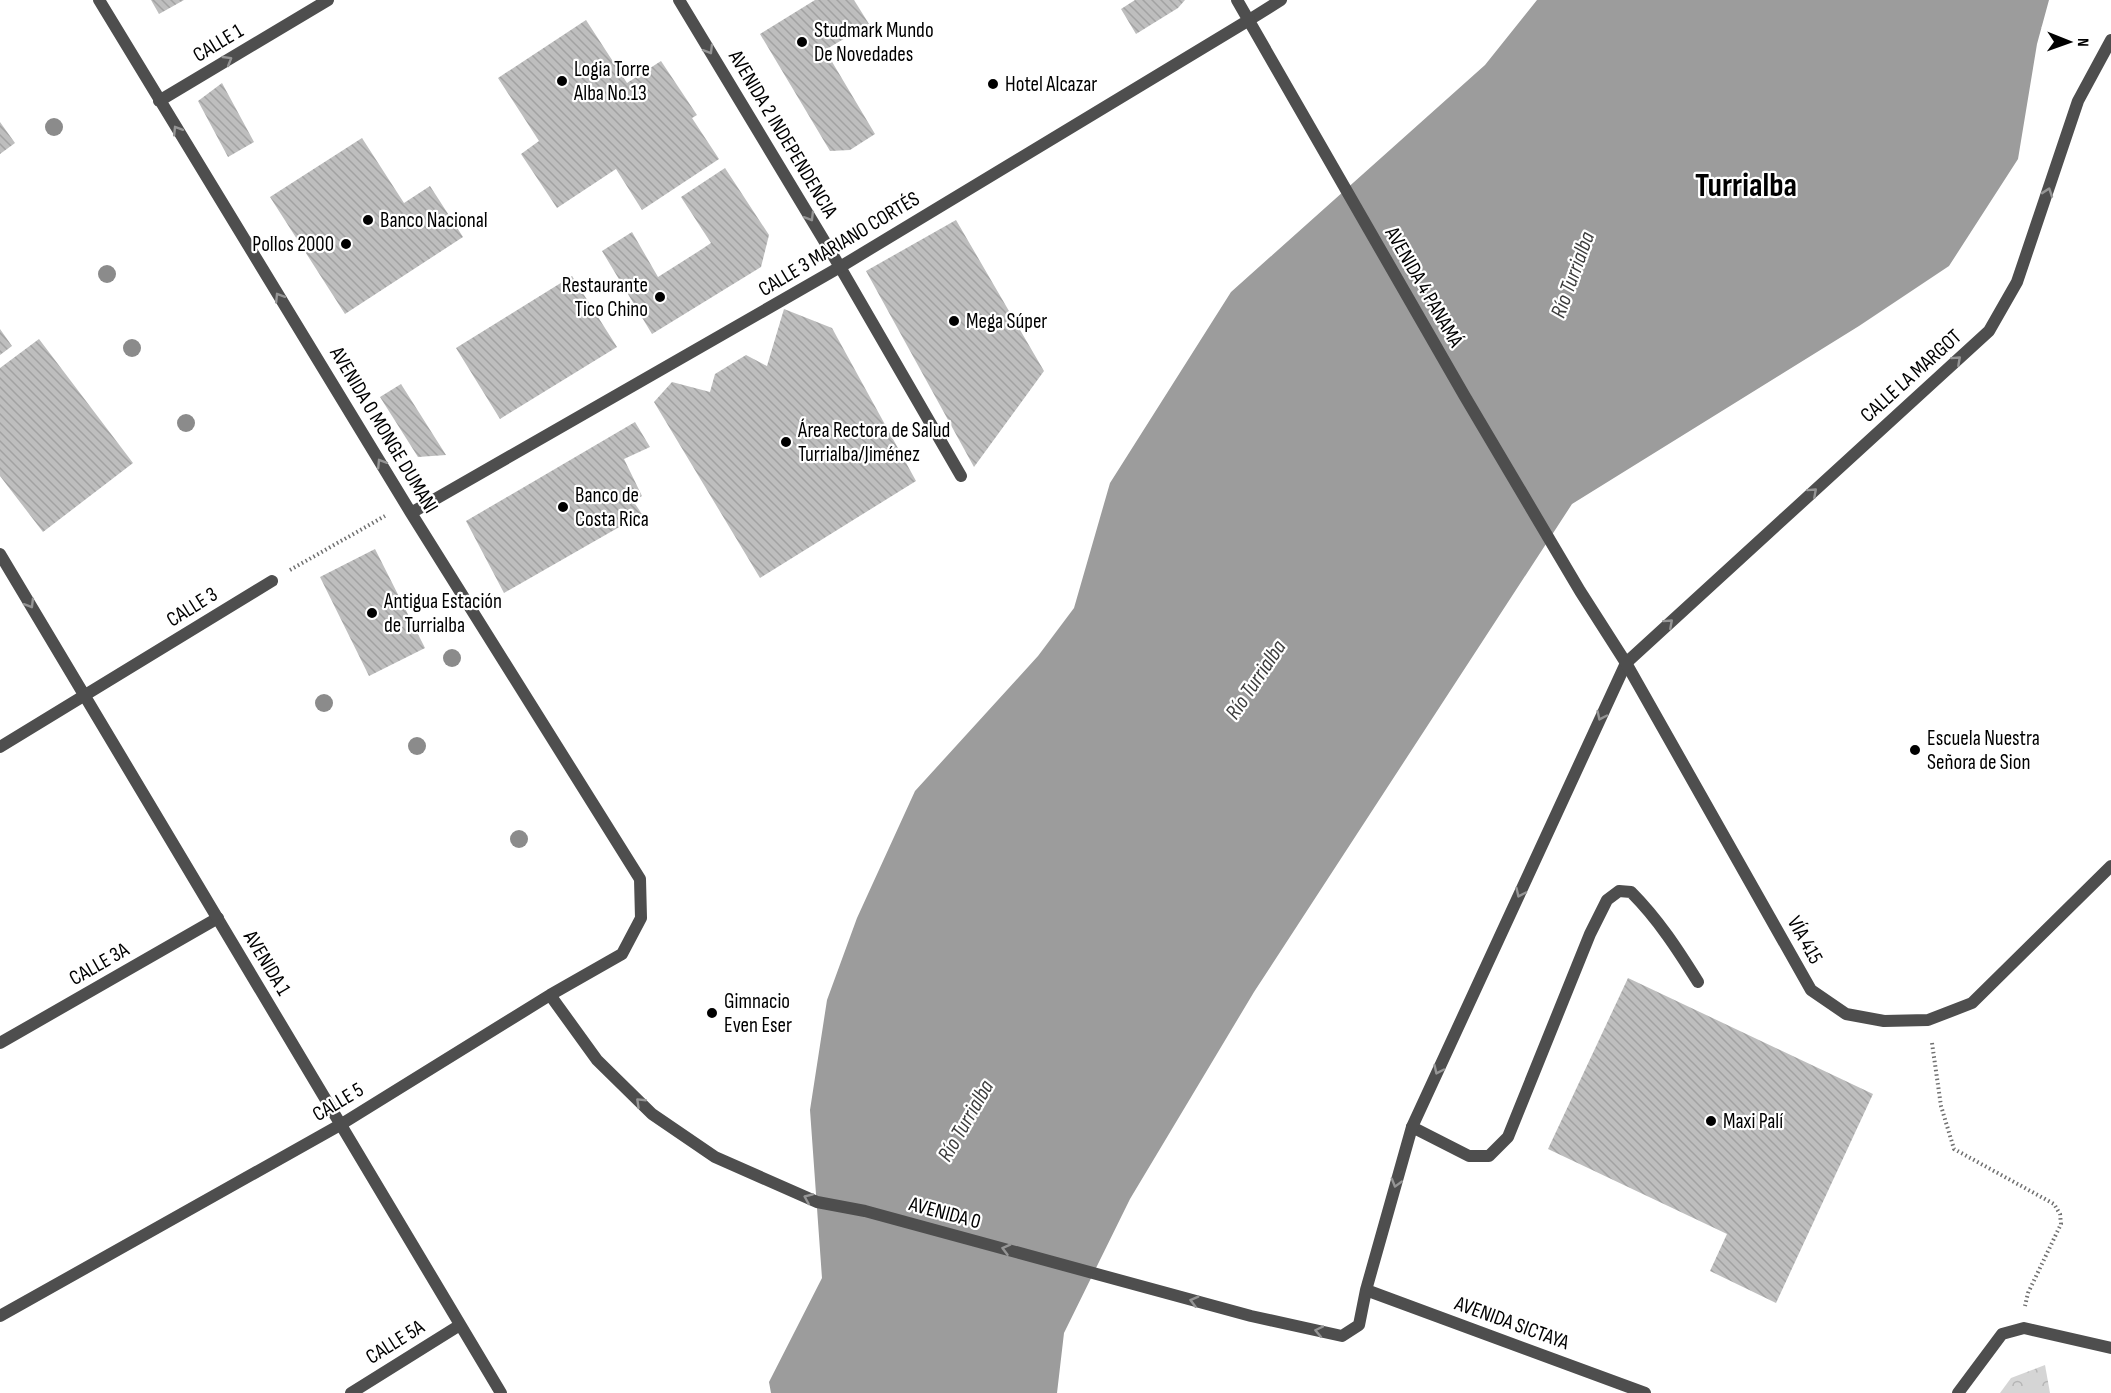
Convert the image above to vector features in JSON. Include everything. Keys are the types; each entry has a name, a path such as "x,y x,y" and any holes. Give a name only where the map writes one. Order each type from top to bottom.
{"street":[{"name":"AVENIDA 0 MONGE DUMANI","path":"99,0 409,508 640,879"},
{"name":"CALLE 1","path":"159,101 328,0"},
{"name":"AVENIDA 2 INDEPENDENCIA","path":"679,0 840,267 961,476"},
{"name":"AVENIDA 4 PANAMÁ","path":"1237,0 1580,591"},
{"name":"CALLE 3 MARIANO CORTÉS","path":"409,508 840,267 1281,0"},
{"name":"CALLE LA MARGOT","path":"1626,663 1989,332 2017,282 2078,101 2111,40"},
{"name":"AVENIDA 1","path":"0,554 501,1393"},
{"name":"CALLE 3","path":"0,747 272,580"},
{"name":"VÍA 415","path":"1580,591 1626,663 1811,990 1846,1014 1884,1022 1928,1020 1972,1003 2111,866"},
{"name":"AVENIDA 0","path":"550,995 597,1060 652,1114 715,1157 817,1202 865,1211 1251,1316 1342,1336 1359,1325 1366,1290 1412,1127 1626,663"},
{"name":"CALLE 5","path":"0,1316 340,1125 550,995 622,954 641,918 640,879"},
{"path":"1412,1127 1469,1156 1489,1156 1503,1145 1590,934 1607,900 1619,891 1631,892 1645,906 1661,925 1698,982"},
{"name":"CALLE 3A","path":"0,1043 218,918"},
{"name":"AVENIDA SICTAYA","path":"1366,1290 1645,1393"},
{"name":"CALLE 5A","path":"351,1393 460,1325"},
{"path":"1958,1393 2002,1334 2024,1328 2111,1348"}],"path":[{"path":"272,580 409,508"},
{"path":"1928,1020 1941,1106 1954,1149 2054,1204 2060,1214 2061,1224 2028,1293 2024,1328"}],"green space":[{"path":"2045,1365 2050,1393 2000,1393 2011,1378"}],"water":[{"name":"Río Turrialba","path":"1537,0 2049,0 2037,44 2018,159 1949,266 1859,326 1572,504 1254,992 1130,1199 1064,1333 1057,1393 771,1393 769,1382 822,1278 810,1110 827,1000 857,918 915,791 1038,656 1074,608 1110,483 1231,292 1485,65"}],"building":[{"path":"151,0 184,0 159,14"},
{"path":"815,0 854,0 869,24 825,50 875,134 850,150 830,151 760,34"},
{"path":"1135,0 1185,0 1178,8 1136,34 1121,9"},
{"path":"586,20 627,83 661,61 697,115 692,118 719,159 642,210 616,169 557,208 521,154 539,141 498,78"},
{"path":"222,83 254,142 228,157 198,101"},
{"path":"0,122 15,143 0,154"},
{"name":"Banco Nacional","path":"362,138 404,203 430,186 463,237 345,314 270,197"},
{"path":"725,168 769,235 761,267 652,334 602,251 632,232 658,277 711,243 681,197"},
{"name":"Mega Súper","path":"956,220 1044,371 974,467 866,271"},
{"path":"572,276 617,347 500,419 456,348"},
{"name":"Área Rectora de Salud Turrialba/Jiménez","path":"784,309 832,328 916,481 760,578 654,402 672,382 710,392 715,374 746,355 767,366"},
{"path":"0,329 12,346 0,355"},
{"path":"39,339 133,463 43,532 0,476 0,368"},
{"path":"401,384 446,455 418,457 380,397"},
{"name":"Banco de Costa Rica","path":"635,422 650,447 624,459 642,496 633,501 642,514 504,593 466,521"},
{"name":"Antigua Estación de Turrialba","path":"375,549 425,648 369,676 320,577"},
{"name":"Maxi Palí","path":"1628,978 1873,1094 1776,1303 1710,1271 1727,1234 1548,1149"}],"place":[{"name":"Studmark Mundo De Novedades","path":"802,42"},
{"name":"Logia Torre Alba No.13","path":"562,81"},
{"name":"Hotel Alcazar","path":"993,84"},
{"name":"Banco Nacional","path":"368,220"},
{"name":"Pollos 2000","path":"346,244"},
{"name":"Restaurante Tico Chino","path":"660,297"},
{"name":"Mega Súper","path":"954,321"},
{"name":"Área Rectora de Salud Turrialba/Jiménez","path":"786,442"},
{"name":"Banco de Costa Rica","path":"563,507"},
{"name":"Antigua Estación de Turrialba","path":"372,613"},
{"name":"Escuela Nuestra Señora de Sion","path":"1915,750"},
{"name":"Gimnacio Even Eser","path":"712,1013"},
{"name":"Maxi Palí","path":"1711,1121"}],"district":[{"name":"Turrialba","path":"1746,186"}]}
